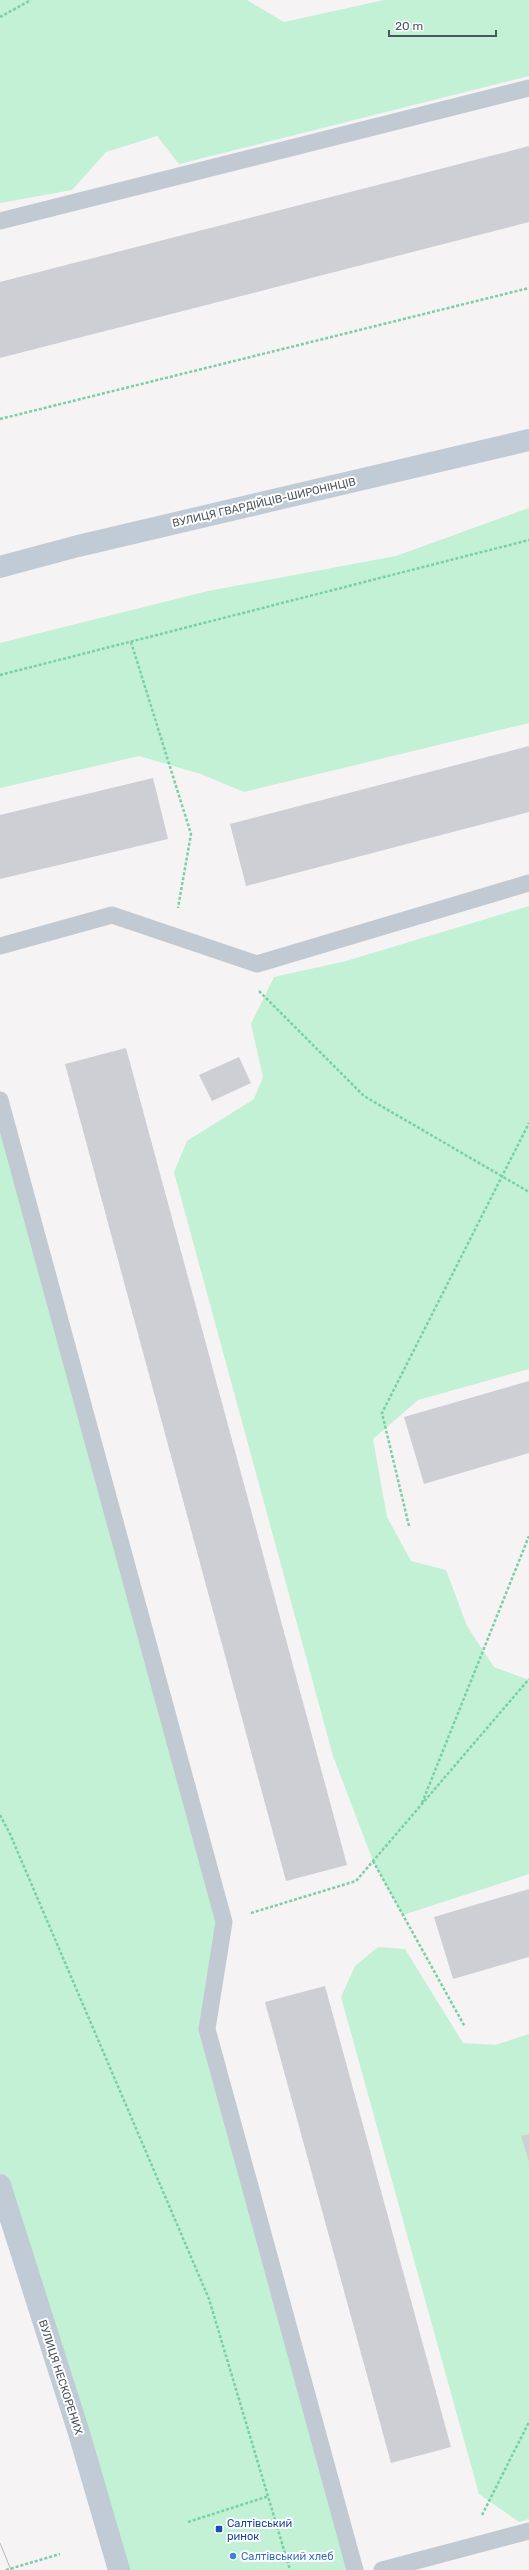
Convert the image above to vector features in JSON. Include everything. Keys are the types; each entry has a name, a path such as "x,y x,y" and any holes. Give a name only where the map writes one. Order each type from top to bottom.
{"main road":[{"name":"ВУЛИЦЯ ГВАРДІЙЦІВ-ШИРОНІНЦІВ","path":"0,567 78,546 529,440"},
{"name":"ВУЛИЦЯ НЕСКОРЕНИХ","path":"0,2185 79,2433 119,2570"}],"lane":[{"path":"0,222 529,88"},
{"path":"0,946 112,915 257,964 529,883"},
{"path":"0,1100 224,1922 207,2029 355,2570"},
{"path":"382,2570 529,2531"}],"path":[{"path":"0,17 31,0"},
{"path":"0,420 529,288"},
{"path":"0,675 529,540"},
{"path":"131,642 191,834 174,936"},
{"path":"253,985 364,1096 529,1192"},
{"path":"409,1526 382,1414 529,1123"},
{"path":"421,1805 529,1536"},
{"path":"224,1922 356,1881 529,1679"},
{"path":"0,1815 20,1856 209,2299 290,2570"},
{"path":"373,1861 466,2027"},
{"path":"466,2548 529,2422"},
{"path":"188,2522 269,2496"},
{"path":"6,2570 60,2554"}],"green space":[{"path":"0,0 247,0 284,22 384,0 529,0 529,76 179,164 157,136 106,152 72,190 0,203"},
{"path":"529,508 529,723 244,792 201,774 139,756 0,788 0,643 208,591 396,556"},
{"path":"529,906 529,1369 418,1400 373,1439 387,1517 411,1561 446,1570 467,1626 494,1667 529,1680 529,1874 403,1915 373,1861 333,1756 174,1172 187,1141 254,1099 263,1077 251,1024 274,977 346,961"},
{"path":"0,1100 224,1922 207,2029 355,2570 120,2570 0,2185"},
{"path":"378,1947 405,1949 463,2043 495,2045 529,2034 529,2519 519,2522 479,2494 341,1997 355,1966"}],"building":[{"path":"529,146 529,222 0,358 0,282"},
{"path":"529,746 529,812 246,886 230,824"},
{"path":"153,778 168,839 0,879 0,815"},
{"path":"126,1048 347,1865 286,1881 65,1064"},
{"path":"239,1057 251,1083 212,1101 199,1075"},
{"path":"529,1381 529,1453 424,1484 404,1417"},
{"path":"529,1889 529,1957 453,1979 434,1917"},
{"path":"325,1986 451,2447 391,2463 265,2002"},
{"path":"529,2134 529,2162 521,2136"}],"tram line":[{"path":"0,2543 11,2570"}],"place":[{"name":"Салтівський ринок","path":"219,2529"},
{"name":"Салтівський хлеб","path":"233,2556"}]}
